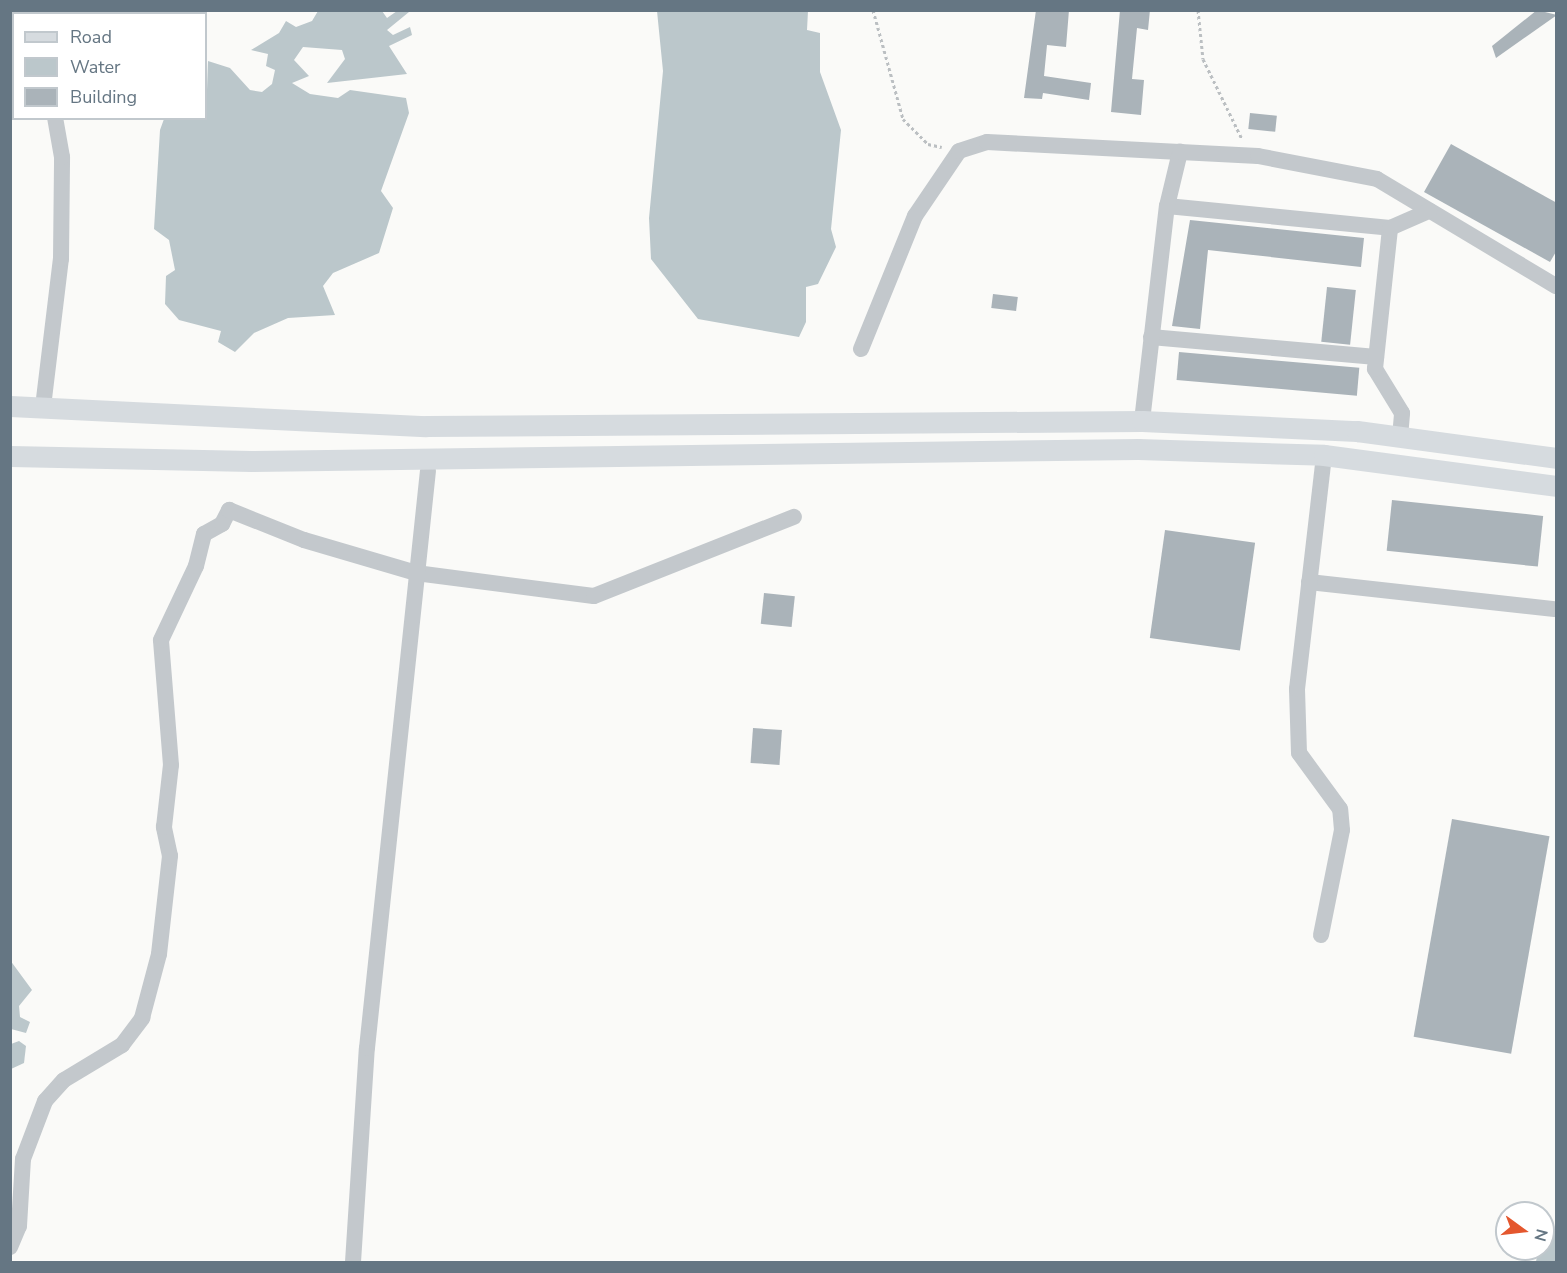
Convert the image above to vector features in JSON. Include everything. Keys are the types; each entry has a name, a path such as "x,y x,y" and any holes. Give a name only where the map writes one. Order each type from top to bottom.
{"main road":[{"path":"10,406 426,426 1142,421 1400,437 1557,458"},
{"path":"10,456 251,461 1138,449 1324,455 1557,486"}],"street":[{"path":"43,407 61,259 63,157 55,120"},
{"path":"861,349 915,216 959,151 987,141 1258,156 1377,179 1557,286"},
{"path":"1142,421 1167,206 1180,152"},
{"path":"1167,206 1390,228 1429,211"},
{"path":"1390,228 1376,357 1378,378 1402,413 1400,437"},
{"path":"1151,337 1376,357"},
{"path":"1322,935 1342,830 1340,809 1299,753 1297,689 1324,455"},
{"path":"352,1263 367,1048 428,471"},
{"path":"10,1247 19,1226 23,1159 45,1101 64,1080 122,1045 142,1018 159,954 170,856 164,827 171,765 161,640 196,566 204,534 222,524 229,510 304,540 416,573 594,596 794,517"},
{"path":"1309,582 1555,609"}],"path":[{"path":"873,10 903,119 928,144 959,151"},
{"path":"1198,10 1203,58 1235,132 1258,156"}],"water":[{"path":"318,11 382,11 387,18 397,11 409,12 387,30 393,35 410,27 412,35 389,46 407,74 327,83 345,59 342,50 303,47 294,60 309,76 292,83 310,94 338,98 350,90 406,98 409,113 381,191 393,208 379,253 333,273 323,286 335,315 288,318 254,333 235,352 218,342 221,331 179,320 165,304 166,276 175,270 169,240 154,229 160,130 164,120 207,120 208,61 230,68 250,90 262,92 272,84 275,70 266,66 268,54 251,50 279,33 286,21 296,27 312,21"},
{"path":"657,11 808,11 807,30 820,33 820,72 841,130 831,229 836,247 818,284 806,287 806,322 799,337 698,319 651,259 649,218 663,71"},
{"path":"10,960 32,990 19,1006 20,1017 30,1022 26,1033 11,1029"},
{"path":"19,1041 26,1046 24,1063 11,1069 11,1044"}],"building":[{"path":"1036,10 1069,10 1066,47 1047,45 1044,76 1091,83 1089,100 1043,93 1042,99 1024,98"},
{"path":"1120,10 1150,10 1148,30 1137,28 1132,79 1144,80 1141,115 1111,112"},
{"path":"1537,10 1557,15 1496,58 1492,46"},
{"path":"1250,113 1277,116 1275,132 1248,129"},
{"path":"1451,144 1557,203 1557,250 1550,262 1424,192"},
{"path":"1190,220 1364,238 1361,267 1208,250 1200,329 1172,326"},
{"path":"1327,287 1356,290 1350,345 1321,342"},
{"path":"993,294 1018,297 1016,311 991,308"},
{"path":"1179,352 1359,368 1357,396 1177,380"},
{"path":"1392,500 1543,516 1538,567 1387,551"},
{"path":"1165,530 1255,543 1240,651 1150,638"},
{"path":"764,593 795,596 792,627 761,624"},
{"path":"753,728 782,730 779,765 751,763"},
{"path":"1452,819 1549,836 1511,1054 1414,1037"}],"waterway":[{"path":"1549,1262 1556,1243"}]}
